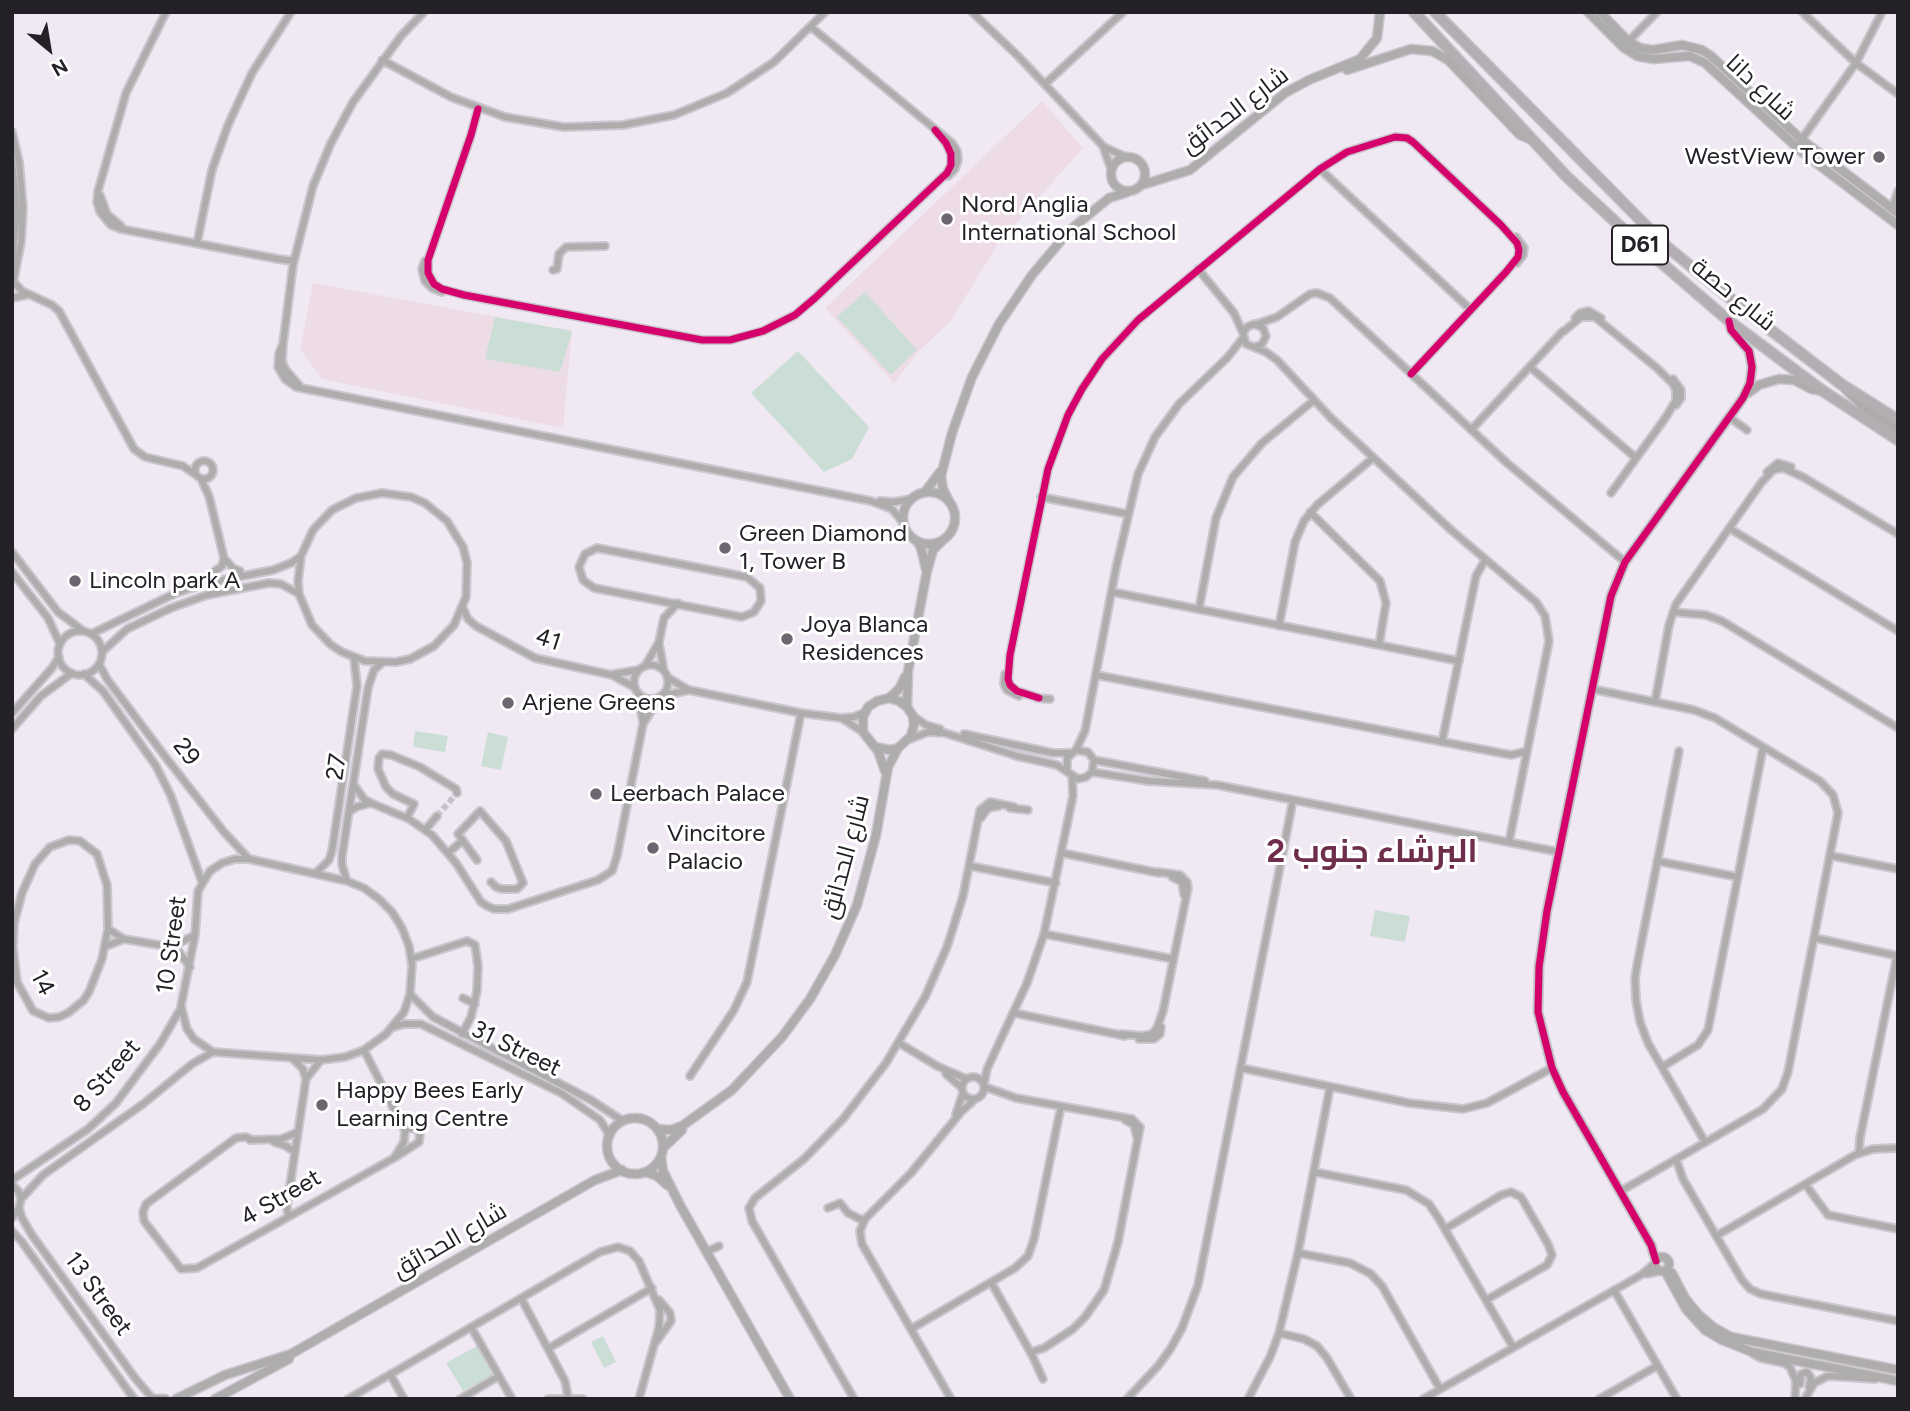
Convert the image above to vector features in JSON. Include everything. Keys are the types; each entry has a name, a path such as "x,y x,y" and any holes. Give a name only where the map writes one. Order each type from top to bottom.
{"main road":[{"name":"شارع حصة","path":"1414,12 1566,176 1636,241 1729,321 1823,391 1898,440"},
{"name":"شارع حصة","path":"1435,12 1667,246 1841,384 1882,411 1898,418"},
{"path":"1841,384 1857,402 1898,430"}],"street":[{"path":"166,12 126,93 99,186 101,201 107,214 118,225 132,231 294,263"},
{"path":"197,243 212,170 228,125 252,73 291,12"},
{"path":"424,12 384,58 353,102 331,143 308,203 294,263 282,361 285,369 303,388 872,501 912,499 925,492 942,469"},
{"path":"384,58 403,72 481,110 523,122 570,128 622,125 655,120 692,108 738,86 774,62 825,12"},
{"path":"907,707 908,671 926,572 933,550 952,531 955,521 954,510 942,482 942,469 964,397 999,324 1032,275 1070,230 1100,204 1118,194 1136,190 1142,185 1146,174 1136,158 1126,157 1103,146 972,12"},
{"path":"1045,85 1123,12"},
{"name":"شارع الحدائق","path":"1142,185 1173,177 1198,165 1285,93 1353,63 1367,53 1377,38 1380,12"},
{"path":"1588,12 1625,44"},
{"path":"1600,12 1625,44"},
{"path":"1625,44 1657,12"},
{"path":"1802,12 1856,63 1898,94"},
{"path":"1799,144 1856,63 1882,12"},
{"path":"481,110 435,237 427,264 429,277 442,289 464,295 681,337 730,340 763,331 796,315 952,173 958,160 952,143 811,27"},
{"name":"شارع دانا","path":"1625,44 1646,49 1682,46 1702,50 1799,144 1898,225"},
{"name":"شارع الحدائق","path":"1320,76 1338,73 1411,49 1432,51 1448,61 1520,135 1533,140"},
{"path":"12,132 19,162 23,208 21,242 13,283 27,295 50,304 58,311 134,449 145,457 183,466 199,477 207,479 212,476"},
{"path":"1049,699 1017,691 1010,685 1010,655 1041,497 1057,441 1091,374 1138,320 1320,169 1339,156 1392,138 1406,138 1521,242 1524,248 1521,258 1411,373"},
{"name":"شارع دانا","path":"1799,144 1897,213"},
{"path":"1103,146 1118,188 1128,191"},
{"path":"1100,204 1106,196 1111,173 1119,159 1126,157"},
{"path":"12,160 17,212 12,260"},
{"path":"1144,168 1153,173 1173,177"},
{"path":"1320,169 1471,310"},
{"path":"1878,200 1897,192"},
{"path":"1897,192 1894,203 1897,213"},
{"path":"553,270 557,269 559,254 566,247 606,246"},
{"path":"1198,269 1234,313 1243,336 1253,347 1277,360"},
{"path":"1073,796 1067,758 1085,731 1138,474 1166,420 1192,389 1227,358 1247,327 1281,314 1310,294 1317,293 1330,298 1525,480 1625,562"},
{"path":"12,298 27,295"},
{"path":"1471,430 1578,314 1586,311 1595,313 1658,369 1677,382 1681,390 1679,401 1611,493"},
{"path":"1234,313 1263,328 1277,360 1313,401 1485,560 1536,602 1548,624 1549,641 1509,842"},
{"path":"1227,358 1262,344 1281,314"},
{"path":"1729,321 1730,328 1745,343 1751,359 1752,375 1743,398"},
{"path":"1530,368 1636,458"},
{"path":"1823,391 1811,389 1794,380 1779,379 1759,385 1743,398 1625,562 1611,596 1559,852 1542,944 1538,985 1539,1015 1552,1068 1563,1092 1686,1309 1705,1330 1752,1352 1898,1381"},
{"path":"1199,609 1216,518 1230,484 1256,448 1313,401"},
{"path":"1729,417 1747,430"},
{"path":"1279,626 1298,531 1310,512 1373,458"},
{"path":"183,466 208,461 212,465 214,471 209,496"},
{"path":"199,463 196,467 209,496 225,558 228,564 240,571"},
{"path":"1655,702 1676,604 1770,468 1778,463 1787,465 1898,534"},
{"path":"925,492 941,494 949,501"},
{"path":"382,493 411,497 431,507 447,521 463,547 468,574 463,608 454,625 435,646 422,653 396,662 382,663 354,658 331,645 306,615 299,594 301,556 321,519 343,503 382,493"},
{"path":"1041,497 1128,514"},
{"path":"904,524 905,509 912,499"},
{"path":"872,501 891,509 904,524 921,548 926,572"},
{"path":"1310,512 1380,580 1386,603 1379,645"},
{"path":"1729,528 1898,631"},
{"path":"916,540 932,544 942,541"},
{"path":"604,549 747,577 756,582 761,594 759,607 742,617 678,603 588,585 580,574 581,560 591,550 604,549"},
{"path":"12,552 58,612 92,634 99,641 102,652 99,664 90,673 83,674 66,670 58,657"},
{"path":"92,634 176,593 208,583 281,568 301,556"},
{"path":"215,571 222,566 225,558"},
{"path":"1442,742 1476,576 1485,560"},
{"path":"12,572 48,618 60,644 58,657 52,668 12,713"},
{"path":"102,652 127,629 171,608 207,595 269,583 281,584 299,594"},
{"path":"1112,593 1459,661"},
{"path":"657,600 664,618"},
{"path":"643,724 634,678 659,642 664,618 678,603"},
{"path":"1676,604 1729,624 1898,728"},
{"name":"41","path":"463,608 468,619 476,626 535,658 612,674"},
{"path":"1673,612 1698,614"},
{"name":"41","path":"454,625 476,626"},
{"path":"60,644 70,633 84,631"},
{"path":"354,785 364,799 407,818 425,830 448,853 481,902 494,909 508,909 606,876 616,864 643,724 667,687 659,642"},
{"name":"27","path":"315,874 329,860 332,851 357,686 354,658"},
{"name":"27","path":"347,881 342,856 370,679 382,663"},
{"name":"29","path":"99,664 107,679 167,759 224,832 249,859"},
{"path":"612,674 655,666 689,690 801,713 841,718 854,718 877,701 889,698 899,701 913,716 935,728 1053,753 1088,752"},
{"path":"889,698 899,688 908,671"},
{"path":"12,729 41,696 72,673"},
{"name":"29","path":"83,674 103,691 156,766 171,796 202,882"},
{"path":"612,674 648,699 689,690"},
{"path":"1096,675 1511,755 1527,751"},
{"path":"1592,689 1705,714 1820,781 1833,795 1838,813 1832,856 1788,1072 1782,1089 1763,1109 1621,1191"},
{"path":"865,712 863,732 869,743 882,750 898,748 925,732 935,731 1052,764 1082,778"},
{"path":"690,1076 734,1010 747,982 801,713"},
{"path":"908,740 914,728 913,716"},
{"path":"841,718 863,732"},
{"path":"1085,731 1088,752 1094,760 1559,852"},
{"path":"875,747 883,761 886,777"},
{"name":"شارع الحدائق","path":"709,1108 760,1062 797,1018 829,967 852,918 862,888 876,835 886,777 898,748"},
{"path":"1662,1067 1698,1045 1706,1036 1763,748"},
{"path":"1679,751 1635,989 1640,1023 1705,1142"},
{"path":"1758,777 1770,752"},
{"path":"407,818 414,804 393,794 386,787 378,769 382,754 420,766 456,789 457,793"},
{"path":"1511,755 1524,765"},
{"path":"1092,772 1094,760"},
{"path":"951,1399 862,1244 860,1231 863,1221 921,1162 948,1128 977,1099 984,1085 986,1073 1014,1013 1044,934 1073,796 1082,778 1092,772 1148,781 1217,785"},
{"path":"1128,1399 1164,1357 1191,1307 1203,1263 1293,800"},
{"path":"855,1399 752,1220 749,1209 755,1198 804,1158 843,1119 873,1082 899,1043 925,997 947,947 970,866 979,813 984,805 993,802 1028,810"},
{"path":"350,811 371,803"},
{"path":"477,860 462,841 459,832 479,811 498,830 513,853 523,883 517,889 502,889 491,882"},
{"path":"425,830 437,816"},
{"name":"14","path":"59,841 80,841 97,854 105,874 109,899 108,929 98,971 83,1000 59,1017 49,1018 33,1011 21,993 14,971 14,923 22,893 35,864 50,846 59,841"},
{"path":"448,853 462,841"},
{"path":"1014,1013 1143,1036 1152,1034 1157,1028 1163,1011 1183,907 1185,892 1182,883 1158,872 1062,853"},
{"path":"1832,856 1898,869"},
{"name":"10 Street","path":"235,859 249,859 315,874 364,888 392,912 402,928 411,960 410,994 404,1012 392,1028 364,1050 345,1057 321,1060 213,1052 194,1039 183,1018 181,1006 195,935 196,901 202,882 210,871 235,859"},
{"path":"1657,861 1738,877"},
{"path":"970,866 1056,883"},
{"path":"12,901 22,893"},
{"path":"108,929 124,939 171,947 179,952 190,967"},
{"path":"1044,934 1173,959"},
{"path":"171,947 195,935"},
{"path":"1815,938 1897,956 1862,1134 1863,1152"},
{"path":"106,946 124,939"},
{"path":"411,960 467,941 473,943 478,966 475,1004 462,1034"},
{"name":"31 Street","path":"410,994 424,1010 462,1034 591,1100 623,1121"},
{"path":"463,998 475,1004"},
{"name":"8 Street","path":"12,1182 104,1115 160,1044 181,1006"},
{"name":"31 Street","path":"392,1028 404,1024 421,1024 478,1051 569,1098 600,1120 610,1136"},
{"path":"899,1043 937,1066 970,1078 978,1078 984,1085 1016,1098"},
{"path":"364,1050 405,1131 404,1142 394,1158"},
{"name":"8 Street","path":"21,1199 43,1175 135,1110 192,1064 213,1052"},
{"path":"948,1128 960,1106 962,1091 970,1078 981,1070 995,1052"},
{"path":"288,1217 288,1197 306,1079 303,1069 289,1056"},
{"path":"306,1079 321,1060"},
{"path":"937,1066 968,1099 1016,1098 1134,1119 1140,1125 1141,1131 1114,1261 1104,1290 1073,1329 1044,1348 1031,1352"},
{"path":"1241,1068 1438,1108 1462,1109 1487,1103 1552,1068"},
{"path":"1248,1399 1279,1333 1298,1253 1330,1087"},
{"path":"911,1329 1022,1262 1032,1248 1061,1106"},
{"path":"657,1129 677,1129 709,1108"},
{"path":"609,1155 614,1164 622,1170 634,1174 645,1172 654,1167 671,1138 704,1115 709,1108"},
{"path":"595,1180 606,1167 610,1136 623,1121 639,1118 657,1129 662,1138 663,1171 790,1399"},
{"name":"4 Street","path":"268,1140 236,1138 150,1200 143,1212 144,1221 181,1269 197,1268 417,1144 420,1132 415,1128 405,1131"},
{"path":"268,1140 286,1138 298,1132"},
{"path":"268,1140 295,1152"},
{"path":"1716,1236 1863,1152 1883,1147 1898,1148"},
{"path":"1676,1159 1683,1179 1745,1285 1755,1292 1898,1321"},
{"path":"1669,1163 1683,1179"},
{"name":"شارع الحدائق","path":"176,1399 225,1375 291,1353 595,1180 622,1170"},
{"path":"645,1172 662,1180 680,1205"},
{"path":"1314,1172 1397,1188 1414,1194 1429,1204 1513,1347"},
{"path":"12,1182 21,1199 12,1218"},
{"path":"1805,1184 1828,1215 1898,1229"},
{"path":"1445,1229 1501,1195 1511,1192 1521,1197 1552,1255 1547,1265 1486,1300"},
{"path":"288,1197 296,1206 302,1208"},
{"path":"828,1208 839,1203 848,1213 863,1221"},
{"name":"13 Street","path":"19,1208 32,1235 153,1399"},
{"name":"13 Street","path":"12,1231 22,1241 134,1399"},
{"path":"1651,1245 1665,1257 1660,1258 1661,1267 1693,1309 1707,1323 1731,1337 1898,1370"},
{"path":"706,1252 719,1246"},
{"path":"348,1399 612,1247 625,1249 635,1255 657,1298 670,1313 671,1321 654,1344"},
{"path":"1298,1253 1350,1263 1371,1274 1382,1286 1440,1389"},
{"path":"1423,1399 1641,1275 1661,1267"},
{"path":"991,1282 1031,1352 1043,1379"},
{"path":"550,1348 652,1288"},
{"path":"1614,1290 1677,1399"},
{"path":"521,1298 550,1348 565,1381 568,1397"},
{"path":"639,1399 660,1321 657,1298"},
{"path":"471,1327 512,1399"},
{"path":"1279,1333 1304,1339 1317,1346 1351,1399"},
{"name":"شارع الحدائق","path":"215,1399 283,1363 325,1335"},
{"path":"1752,1352 1761,1358 1790,1367 1796,1381 1796,1399"},
{"path":"1599,1399 1657,1366"},
{"path":"1796,1399 1800,1376 1804,1372 1811,1376 1805,1399"},
{"path":"390,1374 404,1399"},
{"path":"1809,1389 1820,1379 1832,1375 1880,1378"},
{"path":"461,1399 499,1376"},
{"path":"472,1399 474,1391"},
{"path":"153,1399 165,1399"},
{"path":"548,1399 583,1399"}],"shaded area":[{"path":"1042,101 1083,148 998,244 950,322 919,351 894,383 825,308"},
{"path":"313,283 572,331 563,428 322,379 300,349"}],"green space":[{"path":"865,292 917,350 891,375 837,317"},
{"path":"495,317 572,331 560,372 485,359"},
{"path":"798,351 869,427 852,459 824,472 751,393"},
{"path":"415,731 448,736 445,752 413,747"},
{"path":"488,732 508,737 501,770 481,766"},
{"path":"1375,910 1410,916 1405,942 1370,936"},
{"path":"603,1336 616,1362 604,1368 591,1342"},
{"path":"477,1346 492,1375 463,1391 446,1363"}],"tunnel":[{"path":"437,816 457,793"}],"cycle path":[{"path":"478,109 428,260 428,273 434,284 464,295 702,340 730,340 763,331 795,315 815,298 947,173 951,165 951,154 935,130"},
{"path":"1039,698 1017,691 1010,685 1010,655 1048,469 1068,415 1082,389 1102,359 1138,320 1320,169 1347,152 1395,137 1407,138 1413,142 1501,225 1517,243 1519,250 1518,257 1506,272 1411,374"},
{"path":"1656,1261 1651,1245 1563,1092 1552,1068 1538,1012 1539,967 1547,911 1611,596 1625,562 1743,398 1750,383 1752,367 1749,351 1731,330 1729,321"}],"place":[{"name":"WestView Tower","path":"1879,157"},
{"name":"Nord Anglia International School","path":"947,219"},
{"name":"Green Diamond 1, Tower B","path":"725,548"},
{"name":"Lincoln park A","path":"75,581"},
{"name":"Joya Blanca Residences","path":"787,639"},
{"name":"Arjene Greens","path":"508,703"},
{"name":"Leerbach Palace","path":"596,794"},
{"name":"Vincitore Palacio","path":"653,848"},
{"name":"Happy Bees Early Learning Centre","path":"322,1105"}],"district":[{"name":"البرشاء جنوب 2","path":"1372,853"}]}
